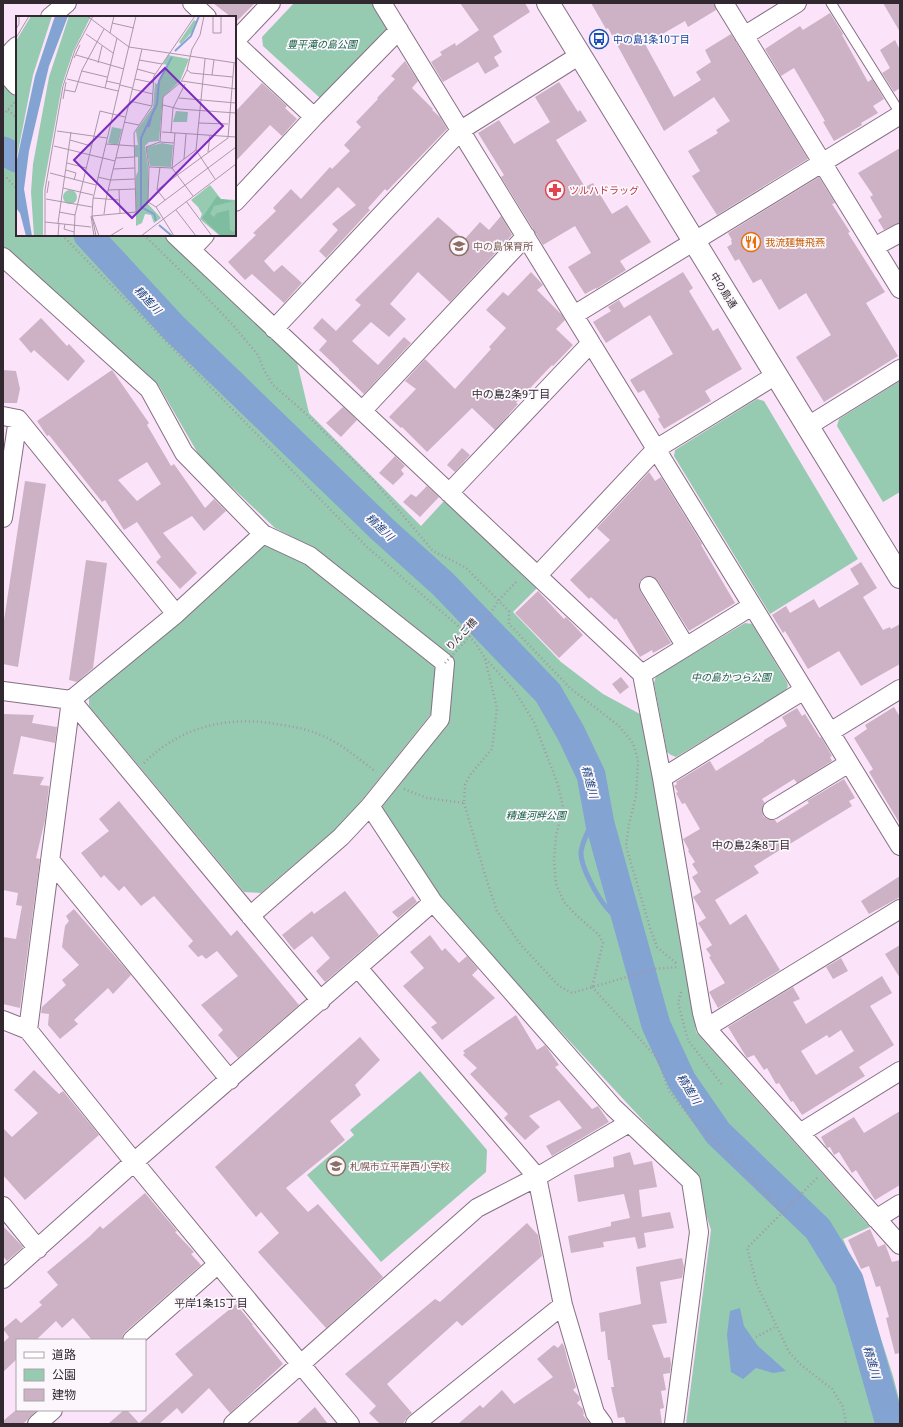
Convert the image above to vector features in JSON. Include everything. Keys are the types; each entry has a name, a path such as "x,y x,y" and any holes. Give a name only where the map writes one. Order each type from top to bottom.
{"street":[{"path":"51,16 67,3"},
{"path":"192,3 206,16"},
{"path":"236,41 271,3"},
{"path":"382,3 900,846"},
{"name":"中の島通","path":"548,3 900,576"},
{"path":"724,3 900,289"},
{"path":"744,36 797,3"},
{"path":"236,201 399,30"},
{"path":"236,43 314,118"},
{"path":"16,47 8,55 8,76 16,85"},
{"path":"274,328 461,130 580,55"},
{"path":"574,315 900,114"},
{"path":"874,247 900,233"},
{"path":"176,236 449,493 530,575 642,674 662,778 702,1013 706,1028 900,1246"},
{"path":"191,250 204,236"},
{"path":"362,411 526,236"},
{"path":"3,257 149,389 184,453 263,534 310,556 445,663 440,719 383,777 370,806 341,837 250,916"},
{"path":"449,493 591,343"},
{"path":"808,426 900,369"},
{"path":"530,575 656,449 776,375"},
{"path":"10,418 176,614"},
{"path":"3,518 10,418"},
{"path":"28,1030 71,700 176,614 263,534"},
{"path":"649,586 686,647"},
{"path":"642,674 752,606"},
{"path":"830,732 900,689"},
{"path":"662,778 804,690"},
{"path":"3,691 71,700 321,1001"},
{"path":"772,810 849,763"},
{"path":"370,806 433,902 613,1107 691,1181 699,1232 674,1424"},
{"path":"50,860 230,1080"},
{"path":"3,1279 134,1162 321,1001 433,902"},
{"path":"706,1028 900,909"},
{"path":"358,968 537,1177 563,1304 595,1413 603,1424"},
{"path":"3,1020 28,1030 134,1162 350,1424"},
{"path":"800,1133 900,1071"},
{"path":"233,1424 477,1208 537,1177 629,1123"},
{"path":"876,1219 900,1204"},
{"path":"3,1206 38,1249"},
{"path":"133,1339 218,1264"},
{"path":"415,1424 563,1304"},
{"path":"37,1424 52,1411"}],"lane":[{"path":"832,3 900,114"}],"path":[{"path":"3,115 16,101"},
{"path":"8,110 16,117"},
{"path":"3,176 6,177 16,188"},
{"path":"63,236 367,547 464,631 476,644 485,658 514,690 534,722 558,785 563,807 556,836 554,861 556,884 564,902 576,915 599,935 603,942 592,987"},
{"path":"145,236 232,324 258,355 264,370 273,385 303,411 375,482 433,551 464,567 509,611 509,624 570,688 619,726 633,743 638,760 636,796 629,824 626,846 657,947 682,967 654,969 572,993 559,986 521,946 497,911 464,803 465,785 470,775 492,749 497,708 485,658"},
{"name":"りんご橋","path":"445,663 488,616 498,601 530,575"},
{"path":"132,774 164,745 178,737 198,729 215,724 236,721 273,723 308,729 340,745 383,777 427,798 464,803"},
{"path":"592,987 658,1059 669,1091 694,1122 725,1150 783,1212"},
{"path":"818,1177 802,1191 747,1248 757,1285 792,1357 832,1389 843,1407 846,1424"},
{"path":"756,1337 777,1326"}],"green space":[{"name":"豊平滝の島公園","path":"294,3 378,3 392,25 320,98 263,46 262,37"},
{"name":"精進河畔公園","path":"3,85 16,97 16,236 165,236 296,358 309,413 421,526 444,501 537,588 513,612 561,662 603,694 640,714 668,826 689,958 696,1032 870,1227 843,1239 864,1286 893,1376 900,1403 900,1424 686,1424 711,1230 697,1186 689,1170 448,910 381,808 449,723 454,661 315,549 275,528 200,457 159,386 3,250"},
{"path":"900,381 900,492 883,502 837,426 839,419"},
{"path":"757,399 764,401 858,559 770,614 674,456 675,450"},
{"path":"270,543 304,562 439,668 431,714 346,820 261,893 244,892 89,706 89,698 263,545"},
{"name":"中の島かつら公園","path":"745,623 752,624 787,682 788,686 786,690 676,757 671,755 667,752 654,683 656,676"},
{"path":"420,1071 487,1150 486,1172 381,1262 307,1175 354,1135 350,1130"}],"water":[{"path":"740,1308 744,1326 758,1346 786,1371 773,1373 756,1368 743,1379 731,1372 727,1335 730,1311"}],"building":[{"path":"213,3 255,3 237,21 236,16 230,16"},
{"path":"460,3 525,3 530,12 493,36 502,52 494,57 499,66 485,74 478,62 443,82 431,62 442,55 440,52 455,43 456,46 479,30"},
{"path":"591,3 714,3 716,10 688,27 685,21 645,44 674,97 701,80 696,72 711,62 705,50 731,34 808,159 717,215 692,176 700,171 688,151 718,133 716,130 730,121 714,97 664,131 608,28 606,29"},
{"path":"883,3 900,3 900,32"},
{"path":"830,13 843,34 842,35 868,82 872,79 884,99 873,106 878,113 861,123 862,125 834,141 823,122 825,121 794,68 781,76 765,49 800,26 803,30"},
{"path":"895,40 900,50 900,88 894,92 882,73 890,68 880,50"},
{"path":"405,61 418,81 412,88 440,117 447,129 387,191 385,189 368,208 370,210 326,258 319,251 338,230 332,224 356,205 338,187 264,261 274,272 282,265 302,283 284,303 252,274 245,280 228,262 256,235 253,233 276,211 273,208 291,189 301,199 330,167 332,169 350,151 344,145 361,127 356,122 395,79 391,76"},
{"path":"559,82 578,112 580,110 587,121 556,140 585,187 593,183 612,214 627,205 651,242 620,261 626,270 596,289 585,294 568,267 591,253 575,226 543,245 501,177 504,175 478,133 499,120 514,144 550,122 535,97"},
{"path":"262,83 287,106 285,108 297,119 282,136 270,125 236,161 236,111"},
{"path":"900,148 900,223 884,230 878,220 882,217 870,197 873,195 858,173"},
{"path":"819,177 835,203 832,204 850,232 848,233 885,292 866,303 898,356 824,402 796,357 831,335 806,293 779,310 761,279 753,283 739,259 735,261 727,247 732,244 732,240 728,233"},
{"path":"501,216 512,235 450,302 418,272 390,304 406,319 389,337 371,322 352,341 378,365 404,337 411,343 364,394 319,350 327,341 313,328 322,318 336,331 361,305 355,300 438,217 464,240 480,222 489,230"},
{"path":"531,272 543,285 537,290 562,315 565,320 556,329 573,345 516,403 518,404 495,430 472,408 427,452 402,427 401,428 389,417 416,389 405,381 425,359 455,389 491,349 489,347 506,328 486,310 503,292 508,296"},
{"path":"683,272 693,288 689,291 713,331 718,328 742,369 705,391 711,401 664,429 658,419 660,417 644,390 638,393 630,380 673,354 650,315 606,343 593,322 611,311 608,307 619,300 624,308"},
{"path":"41,318 67,346 69,344 85,361 68,381 34,350 31,353 19,339"},
{"path":"3,370 16,371 20,389 17,403 3,403"},
{"path":"112,370 149,423 147,425 171,466 174,464 205,508 214,499 226,511 204,531 192,516 163,533 197,573 180,589 156,562 161,557 137,522 124,530 105,500 102,502 49,435 47,436 37,421","holes":["147,462 161,484 137,501 118,480"]},
{"path":"343,407 357,420 341,437 326,423"},
{"path":"462,448 470,455 455,472 447,465"},
{"path":"395,456 405,466 401,470 404,474 393,485 379,473"},
{"path":"649,472 655,481 661,477 702,544 701,545 735,603 689,631 658,581 654,577 644,577 640,581 640,591 671,643 653,653 652,650 640,657 616,618 615,620 591,597 589,599 570,580 610,540 597,528"},
{"path":"25,481 46,484 18,667 3,664 3,627"},
{"path":"427,486 439,497 420,517 403,502 411,494 416,497"},
{"path":"86,560 107,563 93,668 77,682 69,680"},
{"path":"861,562 877,588 863,597 883,630 890,627 891,629 900,624 900,664 861,686 839,651 808,669 785,631 783,633 772,615 786,606 790,613 814,599 819,608 859,584 850,569"},
{"path":"538,591 564,619 566,617 583,635 559,658 515,613"},
{"path":"621,677 629,687 620,694 612,684"},
{"path":"894,707 900,717 900,824 869,772 873,769 854,738 867,729 865,725"},
{"path":"797,708 802,716 805,714 820,738 821,737 832,756 830,757 832,761 797,783 794,779 762,799 765,803 762,810 763,816 767,819 775,820 777,823 809,803 807,801 844,779 855,798 849,801 852,806 754,866 759,873 715,900 730,925 746,914 780,970 718,1008 709,992 725,983 709,957 711,956 706,949 712,945 698,923 706,918 693,897 701,892 692,877 698,873 692,864 695,862 683,839 700,829 685,803 682,804 676,793 678,792 674,786 677,784 676,782 710,761 716,771 764,741 787,726 782,717"},
{"path":"3,714 34,715 32,723 57,727 55,743 21,736 13,774 44,777 40,785 49,786 45,820 36,858 40,859 20,1008 3,1004 3,937 16,939 22,906 16,905 18,893 3,890"},
{"path":"119,801 231,936 237,930 299,1005 238,1058 218,1035 223,1030 201,1005 238,976 217,951 206,959 202,955 198,957 188,946 193,941 154,896 141,906 124,886 119,891 104,875 101,878 81,853 109,831 99,819"},
{"path":"900,876 900,897 869,914 861,901"},
{"path":"345,891 379,935 325,982 316,971 330,958 312,936 294,950 282,935 312,911 314,914"},
{"path":"413,896 417,902 398,918 392,912"},
{"path":"74,909 131,975 113,994 108,988 74,1020 78,1024 60,1039 48,1025 49,1014 41,1013 42,1007 66,985 62,980 79,965 62,947 65,926 69,921 66,916"},
{"path":"430,935 442,951 445,948 459,963 467,956 478,969 472,975 495,998 442,1040 431,1027 437,1023 403,986 424,968 410,952"},
{"path":"900,945 900,978 885,954"},
{"path":"841,958 848,971 833,979 826,967"},
{"path":"882,976 892,993 870,1006 894,1045 859,1067 865,1076 802,1115 793,1101 791,1102 779,1083 776,1084 767,1068 764,1070 754,1055 747,1058 728,1027 793,987 800,999 793,1002 806,1024","holes":["841,1030 854,1051 816,1075 801,1051 827,1035 829,1038"]},
{"path":"516,1015 537,1050 545,1045 559,1065 555,1067 592,1109 598,1106 609,1122 552,1156 546,1146 582,1128 559,1100 529,1116 540,1127 525,1140 504,1118 508,1114 470,1074 477,1068 463,1055 465,1053 463,1051"},
{"path":"360,1037 380,1060 355,1085 361,1095 330,1121 345,1140 286,1188 308,1212 318,1204 383,1277 326,1328 258,1252 279,1233 261,1212 256,1217 215,1167"},
{"path":"34,1070 59,1094 63,1091 99,1135 25,1200 3,1175 3,1128 12,1137 38,1113 14,1090"},
{"path":"900,1111 900,1185 875,1200 856,1170 852,1173 839,1152 834,1155 830,1147 827,1148 821,1137 854,1117 864,1133"},
{"path":"630,1152 634,1165 652,1161 657,1187 639,1190 642,1217 670,1212 674,1228 644,1233 646,1247 638,1249 635,1237 603,1242 604,1247 571,1253 568,1236 611,1226 611,1222 630,1218 624,1194 578,1202 574,1175 614,1167 613,1157"},
{"path":"145,1193 177,1231 175,1232 194,1252 191,1254 201,1265 125,1332 122,1339 91,1339 73,1318 62,1328 56,1321 37,1339 16,1339 16,1360 3,1372 3,1343 9,1337 3,1329 16,1318 21,1323 42,1305 39,1302 58,1285 47,1272 100,1226 103,1229"},
{"path":"527,1223 538,1235 542,1256 462,1326 457,1321 387,1384 412,1413 403,1424 380,1424 369,1413 376,1406 345,1374 435,1299 440,1302"},
{"path":"3,1226 23,1247 7,1261 3,1256"},
{"path":"870,1229 878,1247 885,1244 892,1262 900,1260 900,1353 895,1354 886,1318 889,1317 880,1286 876,1287 869,1266 861,1269 848,1240"},
{"path":"682,1258 684,1267 682,1278 660,1282 667,1323 652,1325 664,1358 670,1357 671,1364 670,1373 663,1374 666,1390 661,1391 664,1408 660,1409 662,1424 626,1424 624,1417 618,1418 611,1387 614,1387 610,1360 608,1360 605,1331 601,1332 599,1313 641,1304 636,1267"},
{"path":"236,1304 283,1364 230,1413 209,1388 182,1414 177,1408 159,1424 108,1424 123,1411 128,1411 139,1423 193,1375 175,1354"},
{"path":"562,1343 576,1387 573,1390 579,1396 580,1400 577,1403 583,1409 583,1415 590,1424 458,1424 480,1405 483,1408 502,1390 514,1404 553,1377 537,1359 554,1345 558,1348"},
{"path":"315,1407 328,1424 296,1424"},
{"path":"16,1410 36,1411 23,1424 3,1424 3,1421"}],"waterway":[{"name":"精進川","path":"3,151 16,158"},
{"name":"精進川","path":"89,236 174,328 382,529 443,584 548,693 571,733 591,775 600,824 656,1025 682,1081 718,1133 818,1229 849,1280 890,1424"},
{"path":"597,809 582,846 581,858 590,882 599,897 607,908 629,930"}],"place":[{"name":"中の島1条10丁目","path":"599,39"},
{"name":"ツルハドラッグ","path":"555,190"},
{"name":"我流麺舞飛燕","path":"751,242"},
{"name":"中の島保育所","path":"459,246"},
{"name":"札幌市立平岸西小学校","path":"336,1166"}],"district":[{"name":"中の島2条9丁目","path":"511,394"},
{"name":"中の島2条8丁目","path":"751,845"},
{"name":"平岸1条15丁目","path":"211,1303"}]}
